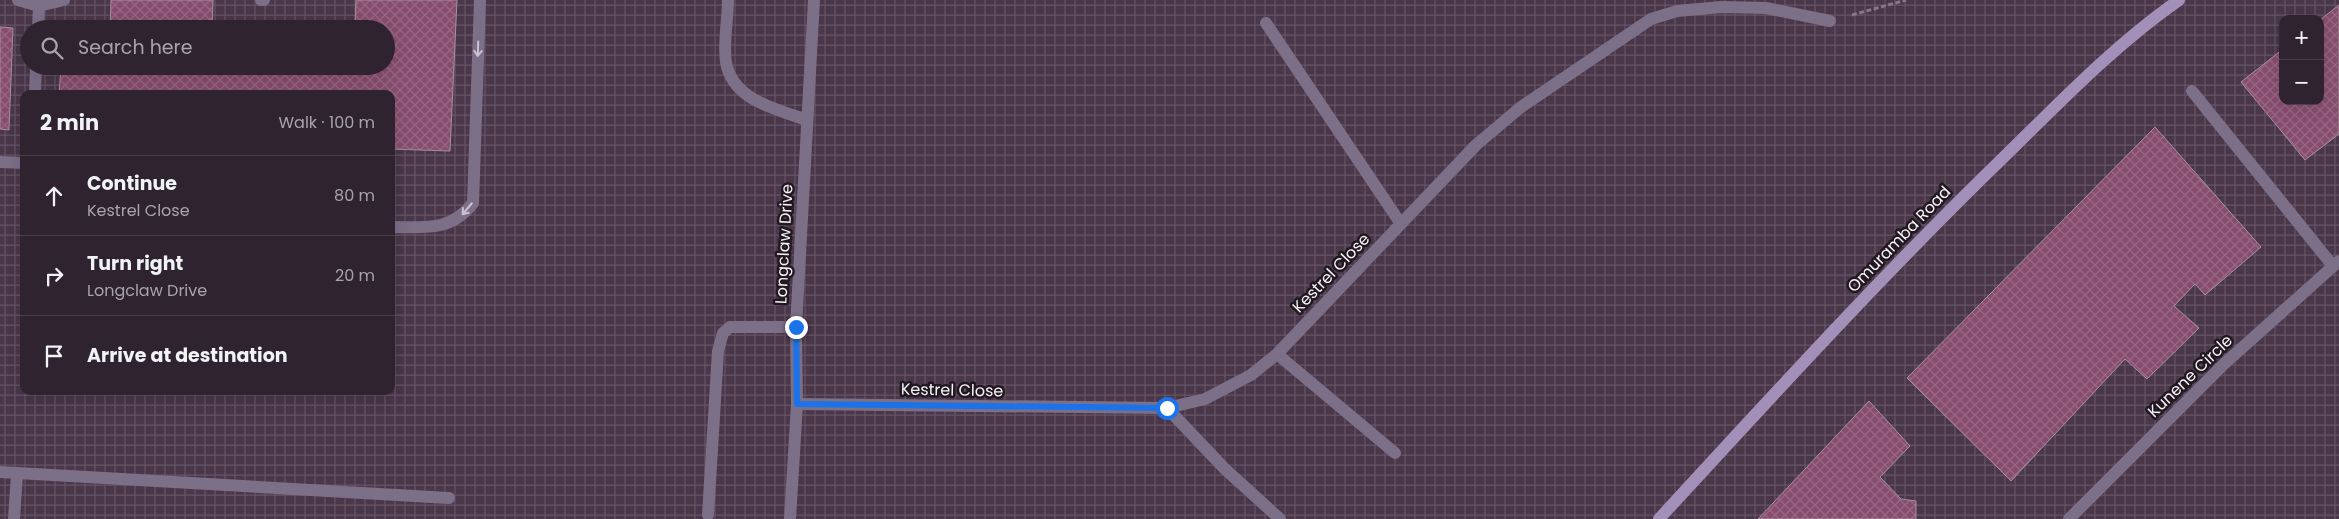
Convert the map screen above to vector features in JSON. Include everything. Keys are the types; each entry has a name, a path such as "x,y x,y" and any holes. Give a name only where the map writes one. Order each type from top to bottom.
{"main road":[{"name":"Omuramba Road","path":"1659,519 1951,207 2092,71 2135,33 2180,0"}],"street":[{"path":"18,0 39,6 64,0"},
{"path":"395,227 436,228 465,214 473,203 480,0"},
{"path":"728,0 726,63 734,84 764,105 807,120"},
{"name":"Longclaw Drive","path":"790,519 797,404 796,327 814,0"},
{"path":"38,20 39,6"},
{"name":"Kestrel Close","path":"797,404 1167,408 1204,399 1251,375 1277,354 1476,145 1521,107 1651,19 1677,12 1722,6 1766,8 1830,21"},
{"path":"1266,23 1401,224"},
{"path":"35,90 36,75"},
{"path":"2192,91 2336,264"},
{"path":"0,162 20,163"},
{"name":"Kunene Circle","path":"2068,519 2224,364 2336,264"},
{"path":"708,515 718,351 723,333 730,327 796,327"},
{"path":"1277,354 1395,453"},
{"path":"1167,408 1225,469 1280,519"},
{"path":"0,472 448,498"},
{"path":"14,519 17,474"}],"path":[{"path":"1830,21 1906,0"}],"shaded area":[{"path":"0,0 2339,0 2339,519 0,519"}],"building":[{"path":"111,0 213,0 212,20 110,20"},
{"path":"356,0 457,0 450,151 395,149 395,90 59,90 60,75 395,75 395,20 355,20"},
{"path":"2339,5 2339,134 2305,160 2241,82 2279,52 2279,105 2324,105 2324,17"},
{"path":"0,27 13,28 9,130 0,129"},
{"path":"2155,127 2261,247 2205,295 2195,284 2174,306 2199,328 2147,379 2125,359 2011,481 1907,378"},
{"path":"1869,401 1910,446 1880,477 1901,499 1916,501 1916,519 1758,519"}],"route":[{"path":"796,327 797,404 1167,408"}]}
